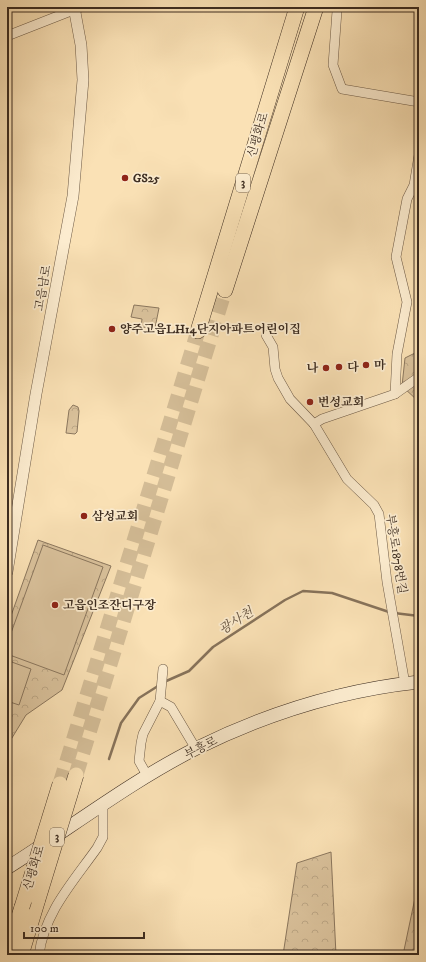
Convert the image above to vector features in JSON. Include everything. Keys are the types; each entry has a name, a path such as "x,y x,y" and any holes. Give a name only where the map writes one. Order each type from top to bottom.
{"highway":[{"name":"신평화로","path":"198,331 297,7"},
{"name":"신평화로","path":"225,290 316,7"},
{"name":"신평화로","path":"21,955 76,775"},
{"name":"신평화로","path":"7,953 60,784"}],"main road":[{"name":"부흥로","path":"7,868 148,777 196,749 249,725 291,710 372,689 419,682"}],"street":[{"path":"334,7 337,11 333,65 342,89 419,102"},
{"path":"7,36 76,8"},
{"name":"고읍남로","path":"7,572 39,381 73,196 83,80 81,45 76,8"},
{"path":"396,394 396,354 407,302 396,257 407,199 414,185 419,155"},
{"name":"부흥로1878번길","path":"266,335 273,347 275,369 290,399 314,424 347,479 374,505 379,514 387,582 392,603 405,684"},
{"path":"314,424 322,419 396,394 419,377"},
{"path":"148,777 139,761 141,744 143,734 160,701 163,670"},
{"path":"160,701 171,707 196,749"},
{"path":"39,955 41,942 50,915 97,848 103,837 103,805"}],"green space":[{"path":"134,305 159,308 155,328 141,327 142,319 131,317"},
{"path":"419,351 419,402 402,386 405,358"},
{"path":"73,405 78,407 79,411 77,432 75,434 66,433 69,410"},
{"name":"고읍인조잔디구장","path":"38,540 111,566 62,690 26,715 7,746 7,627"},
{"name":"고읍인조잔디구장","path":"43,545 103,567 64,675 7,654 7,644"},
{"path":"9,661 31,669 19,705 7,701 7,667"},
{"path":"331,852 336,955 283,955 297,863"},
{"path":"419,879 419,955 403,955"}],"waterway":[{"name":"광사천","path":"164,682 189,671 213,647 285,600 303,591 332,593 389,612"},
{"name":"광사천","path":"394,613 419,616"},
{"name":"광사천","path":"109,759 121,723 139,698 158,686"}],"tunnel":[{"path":"76,775 225,290"},
{"path":"60,784 198,331"}],"place":[{"name":"GS25","path":"125,178"},
{"name":"양주고읍LH14단지아파트어린이집","path":"112,329"},
{"name":"마","path":"366,365"},
{"name":"다","path":"339,367"},
{"name":"나","path":"326,368"},
{"name":"번성교회","path":"310,402"},
{"name":"삼성교회","path":"84,516"},
{"name":"고읍인조잔디구장","path":"55,605"}]}
